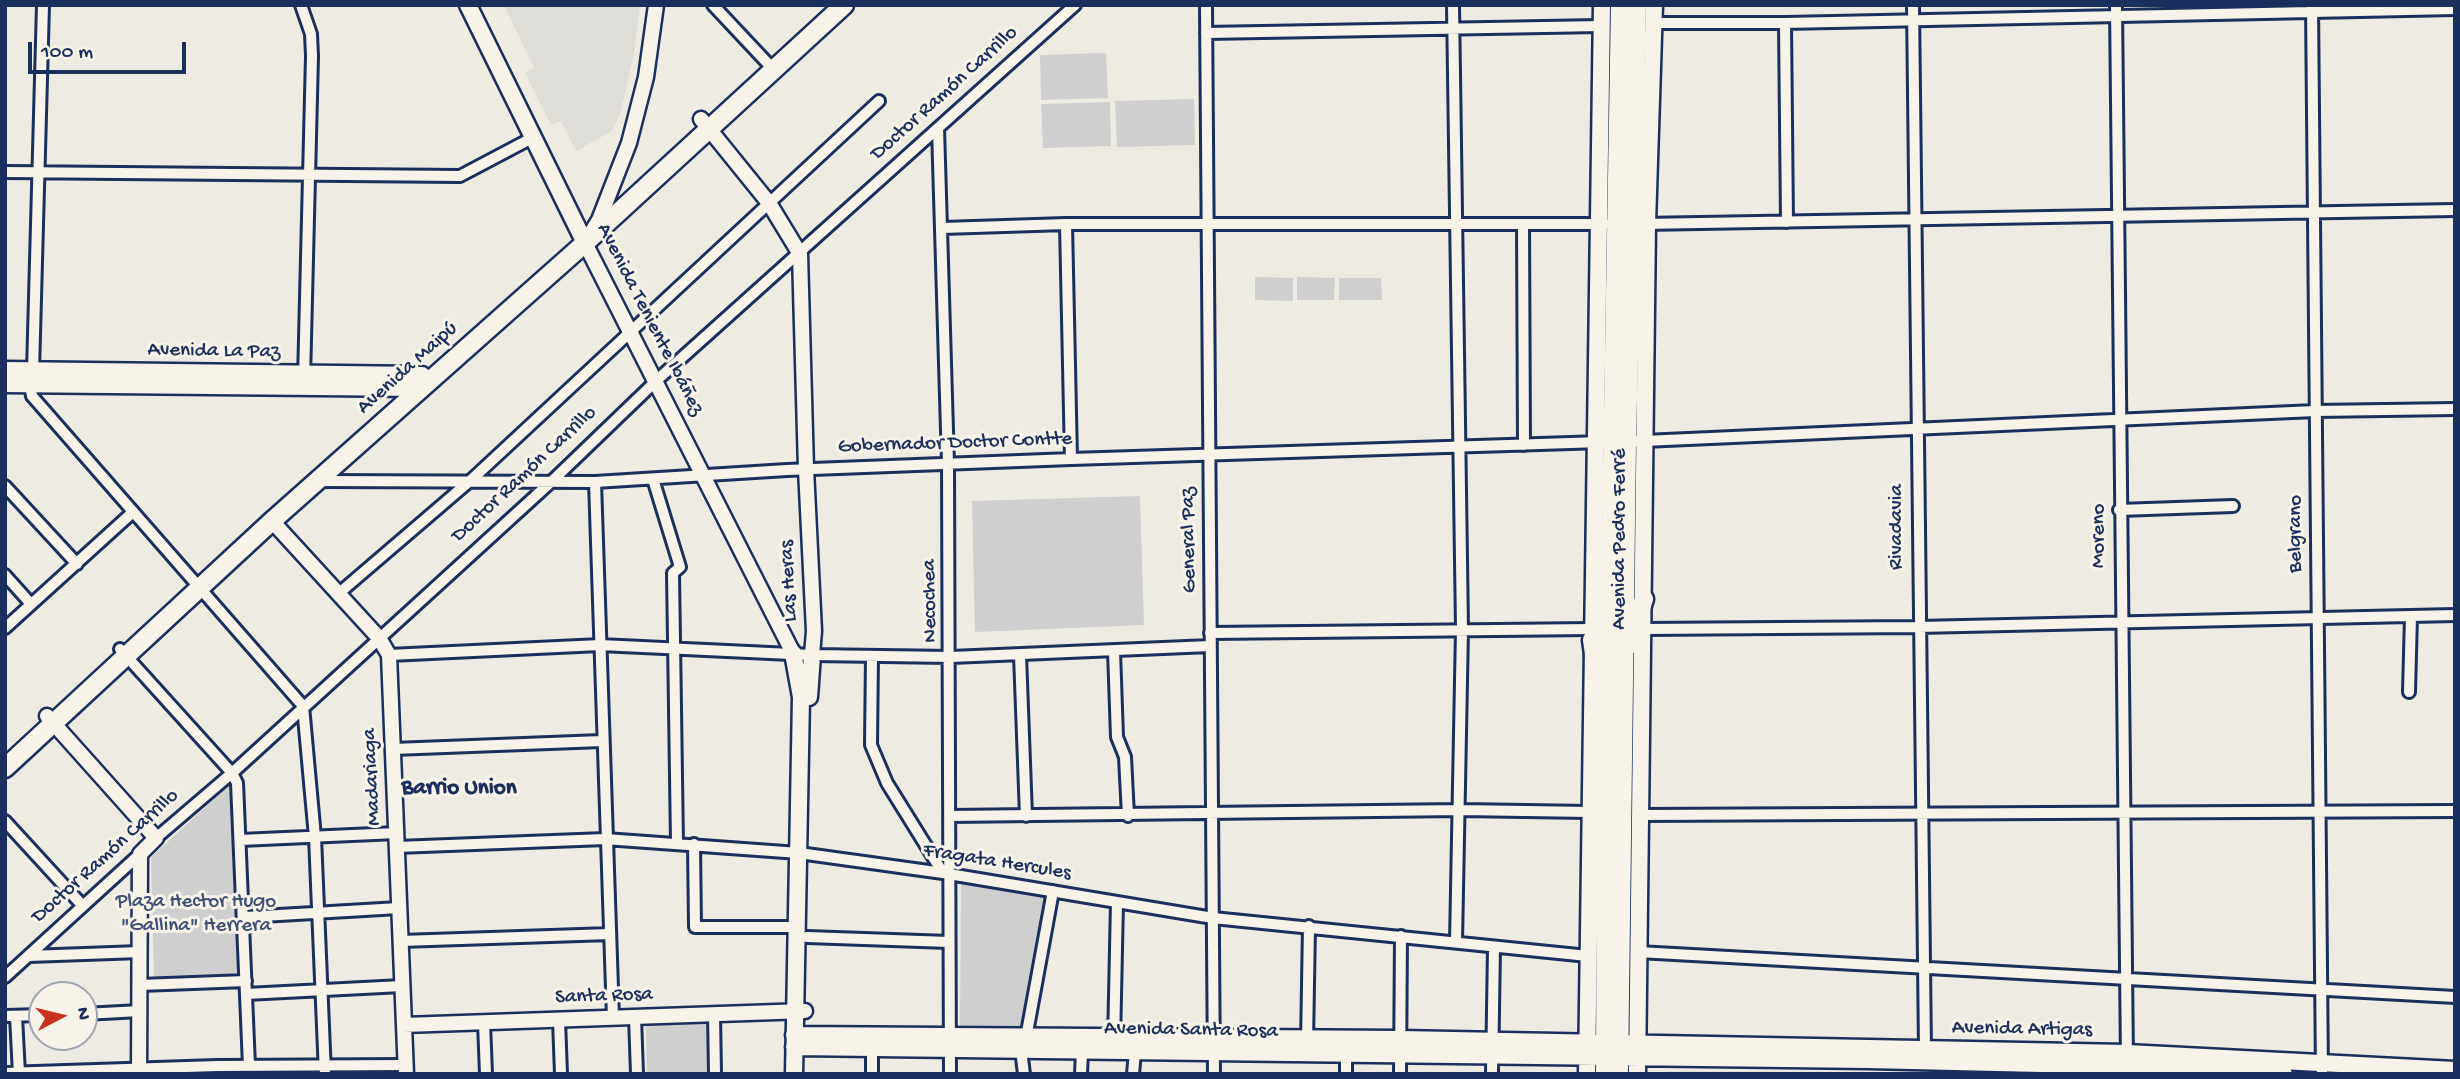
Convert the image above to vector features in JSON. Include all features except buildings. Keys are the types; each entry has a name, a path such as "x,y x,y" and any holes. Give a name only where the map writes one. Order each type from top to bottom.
{"main road":[{"name":"Avenida Teniente Ibáñez","path":"468,5 583,239"},
{"name":"Avenida Maipú","path":"770,65 827,5"},
{"name":"Avenida Maipú","path":"583,239 601,215 770,65 844,5"},
{"name":"Avenida Pedro Ferré","path":"1602,5 1598,224 1619,442 1644,600 1638,952 1612,1059"},
{"path":"1607,5 1616,128"},
{"name":"Avenida Pedro Ferré","path":"1620,5 1616,128 1631,224"},
{"name":"Avenida Pedro Ferré","path":"1612,1059 1606,816 1619,442 1639,5"},
{"name":"Avenida Pedro Ferré","path":"1592,634 1619,442 1631,224 1654,5"},
{"name":"Avenida Maipú","path":"197,586 298,483 583,239 705,124"},
{"name":"Avenida La Paz","path":"5,370 32,378"},
{"name":"Avenida La Paz","path":"5,384 32,378 304,380 416,384"},
{"name":"Avenida Maipú","path":"5,753 50,719 272,522 416,384"},
{"path":"1606,816 1634,716 1636,624 1644,600"},
{"path":"1592,634 1599,689 1606,816"},
{"name":"Las Heras","path":"793,653 801,697 804,854"},
{"name":"Las Heras","path":"805,1074 800,1041 800,1011 808,706 812,655"},
{"name":"Avenida Maipú","path":"5,768 50,719"},
{"name":"Avenida Pedro Ferré","path":"1606,816 1588,956 1612,1059"},
{"name":"Las Heras","path":"794,1074 800,1041"},
{"name":"Avenida Santa Rosa","path":"800,1041 1492,1048 1612,1059"},
{"name":"Avenida Santa Rosa","path":"1023,1044 1082,1051 1114,1045 1135,1052 1214,1046"},
{"name":"Avenida Santa Rosa","path":"1307,1046 1346,1054 1400,1047"},
{"name":"Avenida Artigas","path":"1612,1059 1925,1049 2284,1074"},
{"name":"Avenida Artigas","path":"1612,1059 2455,1070"}],"street":[{"path":"43,5 32,396 303,706 315,837 325,1070"},
{"path":"301,5 311,34 312,56 304,380"},
{"path":"601,215 638,110 646,77 656,5"},
{"path":"713,5 770,65"},
{"name":"Doctor Ramón Carrillo","path":"7,973 29,956 156,838 232,774 303,706 552,481 657,380 1075,5"},
{"name":"General Paz","path":"1206,5 1214,1074"},
{"path":"1453,5 1459,223 1462,629 1461,810 1456,942"},
{"name":"Rivadavia","path":"1913,5 1918,627 1925,1049"},
{"name":"Belgrano","path":"2312,8 2319,989 2322,1068"},
{"path":"1653,23 1785,23 2116,10 2455,9"},
{"name":"Moreno","path":"2116,10 2120,622 2127,1064"},
{"path":"1785,23 1787,222"},
{"path":"1206,33 1601,26"},
{"path":"338,594 471,480 879,101"},
{"name":"Las Heras","path":"705,124 769,203 800,254 814,631 812,655"},
{"name":"Necochea","path":"938,128 943,228 951,657 947,874 950,1074"},
{"path":"5,172 460,176 532,138"},
{"path":"943,228 1066,224 1631,224 2455,210"},
{"path":"1066,224 1071,458"},
{"path":"1523,224 1524,445"},
{"name":"Avenida Teniente Ibáñez","path":"583,239 657,380 793,653"},
{"name":"Gobernador Doctor Contte","path":"317,481 594,482 703,474 1071,458 1619,442 2315,411 2455,409"},
{"path":"653,479 680,567 673,573 672,649 677,843"},
{"path":"594,482 613,1018"},
{"path":"5,486 77,564"},
{"path":"2119,510 2233,506"},
{"path":"5,628 133,512"},
{"name":"Madariaga","path":"272,522 379,638 389,655 405,1069"},
{"path":"5,575 31,604"},
{"path":"1643,629 1918,627 2455,615"},
{"path":"2409,692 2411,616"},
{"path":"1210,633 1462,629 1592,634"},
{"path":"389,655 600,645 812,655 951,657 1210,646"},
{"path":"1114,651 1117,737 1125,757 1128,816"},
{"path":"123,653 232,774 237,783 249,1066"},
{"path":"1020,655 1026,816"},
{"path":"872,656 872,745 887,783 947,874"},
{"path":"50,719 156,838"},
{"path":"393,749 602,741"},
{"path":"950,816 1461,810 1606,816"},
{"path":"1641,815 2123,815 2455,811"},
{"path":"5,821 82,905"},
{"name":"Fragata Hercules","path":"240,840 315,837 397,840 605,839 694,844 804,854 947,874 1213,918 1588,956"},
{"path":"694,844 695,927 949,942"},
{"path":"139,854 139,1071"},
{"path":"1024,1074 1023,1044 1053,891"},
{"path":"1114,1045 1117,902"},
{"path":"244,917 400,908"},
{"path":"1307,1046 1309,926"},
{"path":"401,942 610,934"},
{"path":"1400,1074 1401,936"},
{"path":"1492,1074 1494,947"},
{"path":"29,956 140,951"},
{"path":"1638,952 2455,996"},
{"path":"140,985 246,981"},
{"path":"246,994 402,986"},
{"name":"Santa Rosa","path":"404,1025 800,1011"},
{"path":"98,1014 140,1012"},
{"path":"714,1014 715,1074"},
{"path":"11,1016 19,1073"},
{"path":"635,1017 637,1074"},
{"path":"559,1020 561,1074"},
{"path":"484,1023 485,1074"},
{"path":"872,1042 872,1074"},
{"path":"1081,1074 1082,1051"},
{"path":"1133,1074 1135,1052"},
{"path":"1346,1054 1346,1074"},
{"path":"5,1073 217,1070 249,1066 325,1070 405,1069"}],"shaded area":[{"path":"504,5 640,5 634,53 621,111 612,131 576,151 561,121 551,125 525,73 534,68"},
{"path":"1666,1071 1862,1072 1973,1074 1664,1074"}],"green space":[{"path":"1106,53 1108,98 1041,100 1040,55"},
{"path":"1194,99 1195,145 1117,147 1115,101"},
{"path":"1110,102 1111,146 1043,148 1041,104"},
{"path":"1255,277 1293,278 1293,301 1255,300"},
{"path":"1297,277 1335,278 1334,300 1297,300"},
{"path":"1339,278 1381,278 1382,300 1339,300"},
{"path":"1140,496 1144,625 975,632 972,501"},
{"name":"Plaza Hector Hugo \"Gallina\" Herrera","path":"233,782 243,973 154,979 151,857"},
{"path":"961,880 1046,894 1025,1028 960,1026"},
{"path":"710,1021 711,1074 647,1074 646,1022"}],"district":[{"name":"Barrio Union","path":"459,789"}]}
